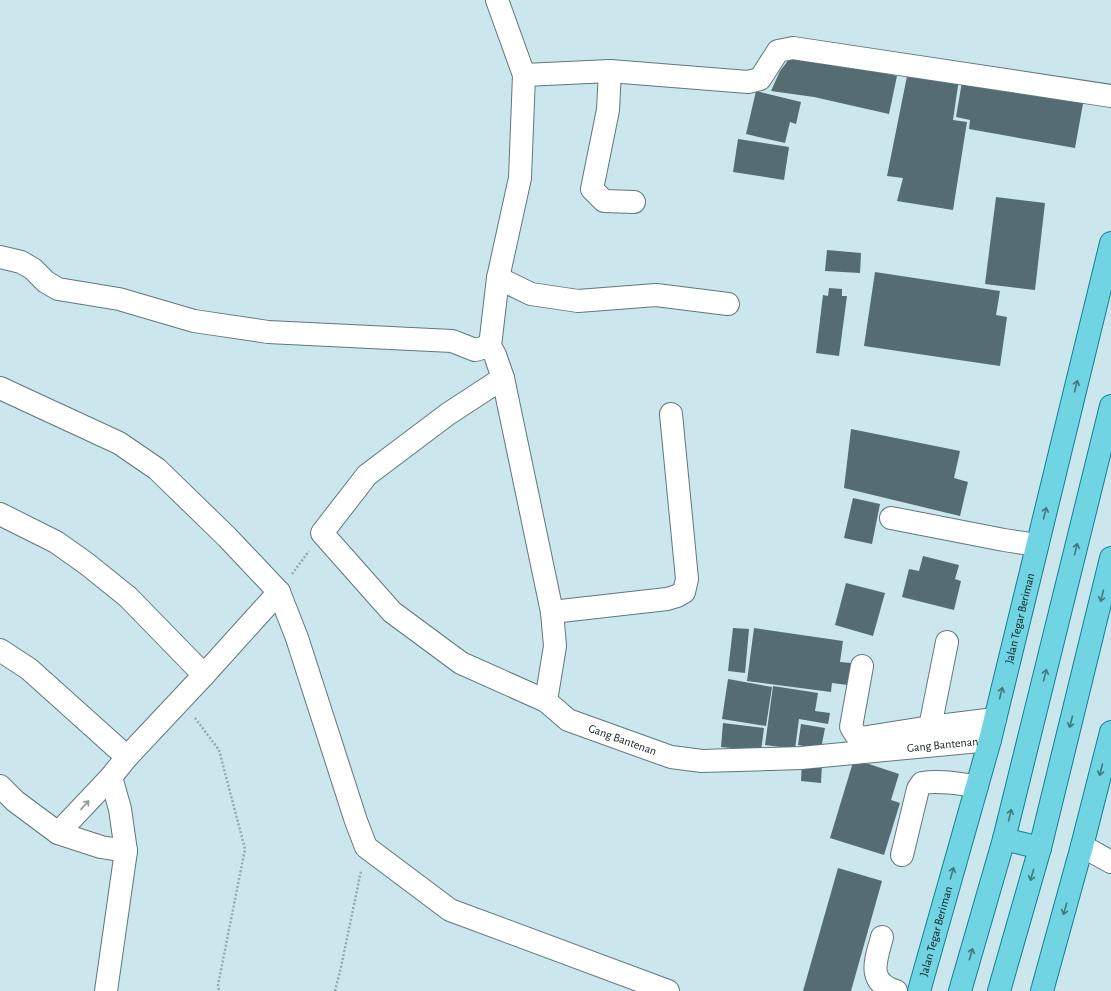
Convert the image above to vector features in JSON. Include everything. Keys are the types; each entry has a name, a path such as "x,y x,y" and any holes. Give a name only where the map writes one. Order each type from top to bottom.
{"main road":[{"name":"Jalan Tegar Beriman","path":"919,991 990,740 1111,243"},
{"path":"960,991 1004,839 1111,406"},
{"path":"999,991 1040,848 1111,558"},
{"path":"1042,991 1082,846 1111,732"},
{"path":"1004,839 1040,848"}],"street":[{"path":"497,0 524,75 520,178 498,278 490,346 495,355 503,378 552,612 555,646 546,701"},
{"path":"524,75 610,71 748,82 760,79 778,52 793,48 1111,96"},
{"path":"610,71 608,110 592,189 604,201 634,202"},
{"path":"0,257 21,262 33,269 46,282 58,288 119,299 194,321 268,332 452,341 475,350 490,346"},
{"path":"498,278 531,294 578,301 656,295 728,304"},
{"path":"322,533 367,475 448,414 503,378"},
{"path":"0,388 119,443 157,469 227,537 279,592 297,638 356,821 366,847 450,910 668,991"},
{"path":"552,612 666,599 684,592 687,579 671,414"},
{"path":"0,514 56,542 87,564 128,598 204,675"},
{"path":"891,518 1037,545"},
{"name":"Gang Bantenan","path":"322,533 392,612 461,663 546,701 568,720 671,757 702,762 801,758 990,740"},
{"path":"58,833 111,777 127,757 279,592"},
{"path":"930,727 947,642"},
{"path":"0,650 29,669 127,757"},
{"path":"862,666 851,727 856,735 861,738 930,727 995,719"},
{"path":"106,991 126,851 120,808 111,777"},
{"path":"902,854 918,789 922,783 930,782 977,786"},
{"path":"0,786 15,801 58,833 101,846 126,851"},
{"path":"1082,846 1111,862"},
{"path":"882,937 875,965 878,980 886,988 896,991"}],"path":[{"path":"279,592 322,533"},
{"path":"181,699 219,750 245,849 218,985 219,991"},
{"path":"335,991 366,847"}],"building":[{"path":"790,58 842,64 897,76 889,114 814,97 771,91 780,71"},
{"path":"908,71 959,79 953,120 967,122 953,210 897,201 903,178 887,176"},
{"path":"963,76 1084,98 1075,148 969,129 970,120 956,117"},
{"path":"756,91 801,102 796,124 790,122 785,143 746,134"},
{"path":"738,139 789,147 784,180 733,172"},
{"path":"996,197 1045,203 1035,290 985,284"},
{"path":"827,250 861,253 860,273 825,271"},
{"path":"875,272 1000,291 996,315 1007,317 1000,366 864,346"},
{"path":"829,288 842,289 842,296 847,296 839,356 816,353 823,295 828,296"},
{"path":"851,429 960,451 954,478 968,482 960,516 844,488"},
{"path":"853,498 880,504 872,544 844,538"},
{"path":"923,556 959,565 955,579 961,581 954,610 902,597 909,569 919,571"},
{"path":"846,583 885,593 873,636 835,625"},
{"path":"733,628 749,629 745,673 728,671"},
{"path":"754,628 843,641 840,662 851,663 848,685 832,683 831,692 747,681"},
{"path":"728,679 772,687 766,726 722,719"},
{"path":"773,686 818,693 815,711 830,713 828,724 799,719 795,749 765,745"},
{"path":"723,723 764,728 761,751 721,747"},
{"path":"801,724 825,728 821,749 798,745"},
{"path":"854,759 899,774 891,800 900,803 884,855 830,838"},
{"path":"802,761 822,763 821,783 801,781"},
{"path":"838,868 882,881 851,991 803,991"}]}
